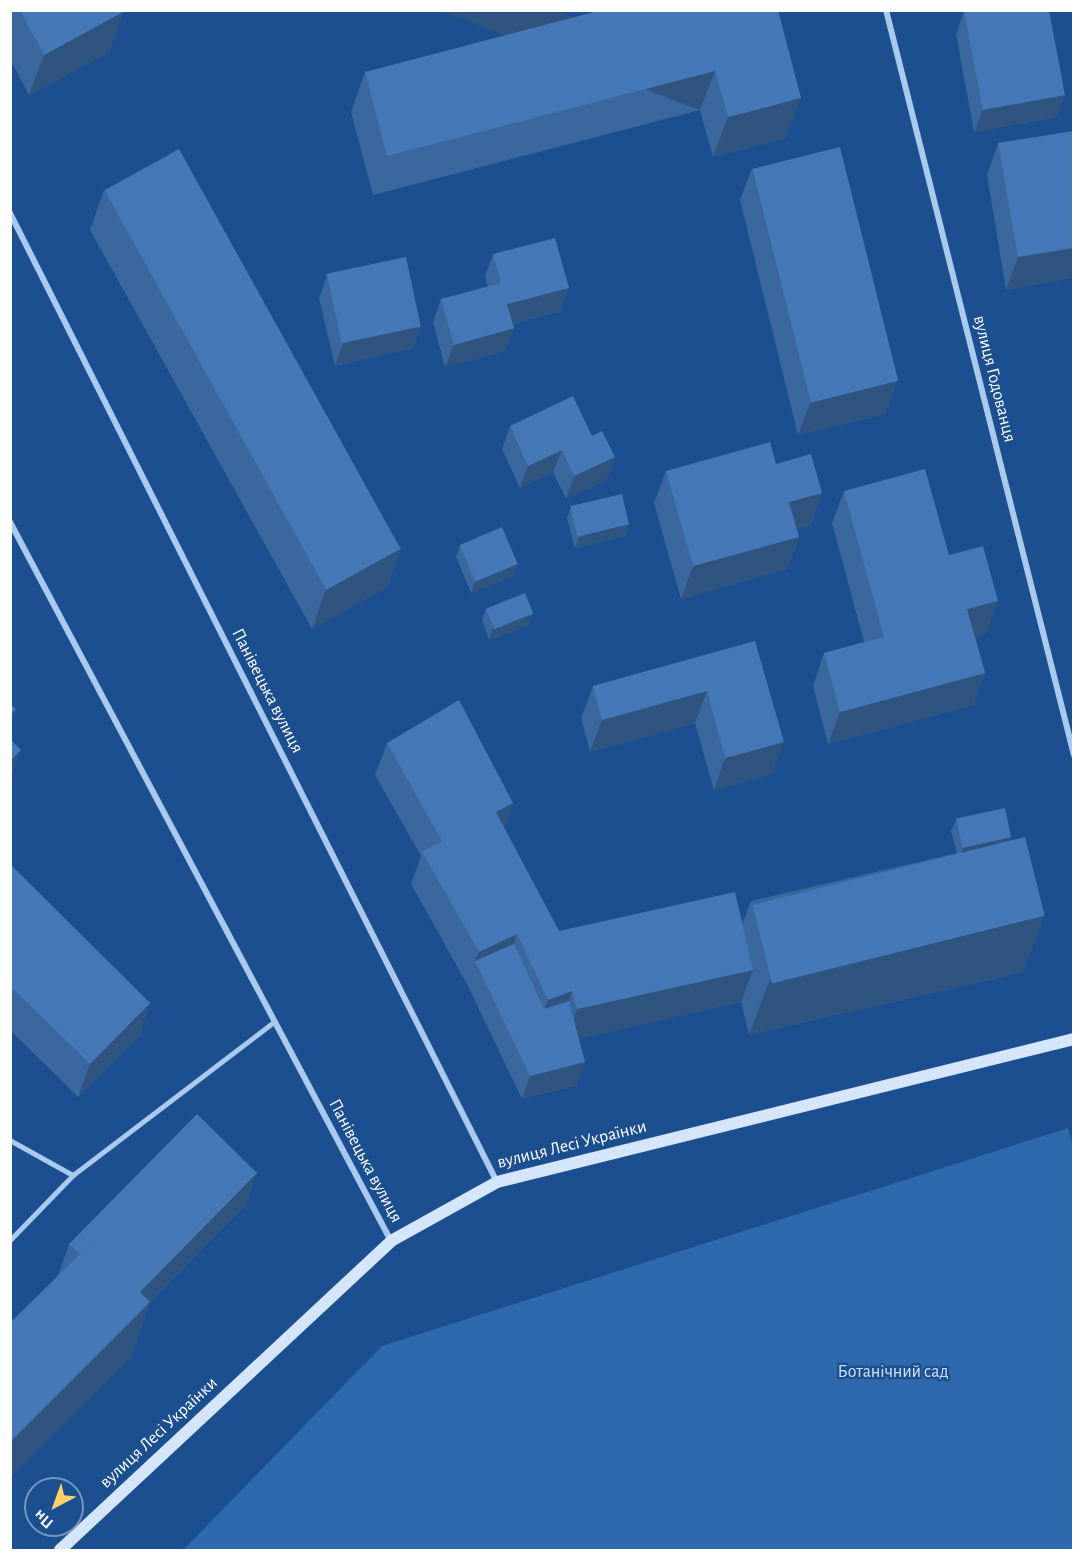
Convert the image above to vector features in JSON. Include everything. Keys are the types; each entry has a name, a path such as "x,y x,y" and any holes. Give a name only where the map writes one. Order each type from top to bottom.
{"street":[{"name":"вулиця Годованця","path":"886,10 1074,755"},
{"name":"Панівецька вулиця","path":"10,213 497,1182"},
{"name":"Панівецька вулиця","path":"10,522 391,1241"},
{"name":"вулиця Лесі Українки","path":"60,1551 391,1241 497,1182 1074,1039"}],"lane":[{"path":"10,1240 73,1175 274,1022"},
{"path":"10,1140 73,1175"}],"green space":[{"name":"Ботанічний сад","path":"1068,1128 1074,1148 1073,1550 183,1550 382,1346"}],"building":[{"path":"20,10 123,10 123,12 44,55"},
{"path":"602,10 778,10 801,98 728,117 715,71 387,156 365,72"},
{"path":"1049,10 1065,95 983,110 964,11"},
{"path":"1074,131 1074,248 1018,257 998,143"},
{"path":"840,147 898,381 811,403 753,169"},
{"path":"179,149 401,549 326,590 105,190"},
{"path":"555,238 569,288 507,304 514,328 454,345 441,299 501,283 493,254"},
{"path":"406,257 421,326 342,343 327,274"},
{"path":"573,396 592,436 602,431 615,457 574,476 562,450 528,466 510,426"},
{"path":"770,442 776,464 811,454 822,493 789,502 799,537 693,566 666,471"},
{"path":"925,469 949,555 983,546 998,601 967,609 985,673 840,712 824,653 884,637 844,491"},
{"path":"622,494 629,524 577,536 570,506"},
{"path":"502,527 518,564 475,582 460,545"},
{"path":"525,593 533,613 494,629 486,609"},
{"path":"755,641 784,742 725,758 707,691 602,720 593,686"},
{"path":"459,700 513,803 496,812 559,931 735,892 753,970 577,1009 572,991 548,1000 517,934 479,952 422,852 442,841 387,743"},
{"path":"10,704 16,709 10,715"},
{"path":"10,739 21,750 10,761"},
{"path":"1005,808 1011,837 962,848 956,818"},
{"path":"1025,837 1045,916 772,984 752,905"},
{"path":"10,864 150,1003 90,1064 10,986"},
{"path":"514,944 544,1009 569,1001 585,1062 530,1076 475,961"},
{"path":"197,1114 257,1173 140,1292 91,1243 80,1254 69,1244"},
{"path":"91,1243 150,1302 10,1442 10,1323"}]}
